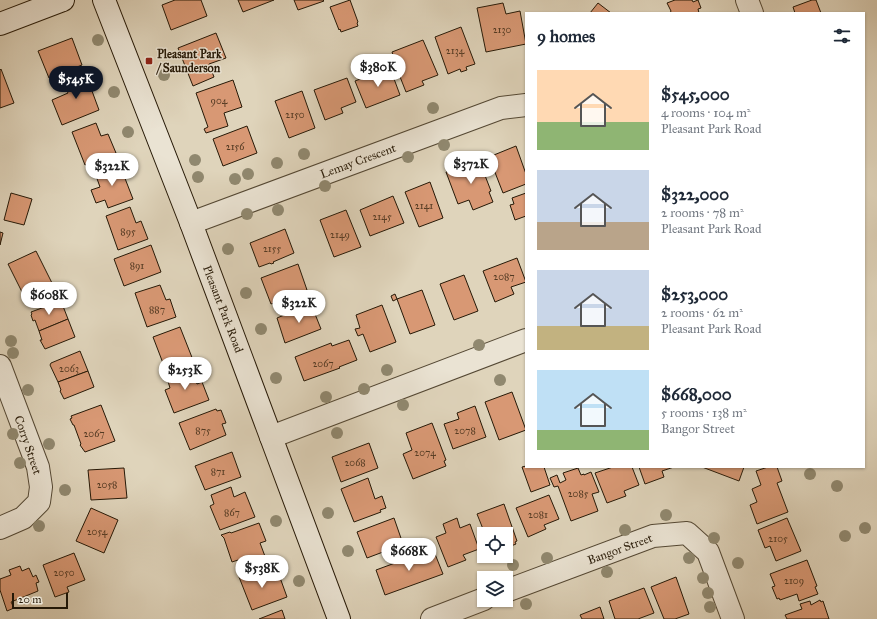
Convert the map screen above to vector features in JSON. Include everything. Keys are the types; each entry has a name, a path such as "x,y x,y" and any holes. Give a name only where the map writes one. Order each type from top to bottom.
{"street":[{"path":"0,24 63,0"},
{"name":"Pleasant Park Road","path":"104,0 191,223 339,619"},
{"path":"747,0 752,12"},
{"name":"Lemay Crescent","path":"191,223 501,108 525,105"},
{"path":"271,436 525,340"},
{"name":"Corry Street","path":"0,366 38,467 41,487 39,502 23,518 0,528"},
{"name":"Bangor Street","path":"513,588 653,536 687,533 708,552 733,619"},
{"path":"432,619 477,602"}],"building":[{"path":"175,0 201,0 207,16 171,30 162,5"},
{"path":"238,0 274,0 243,12"},
{"path":"294,0 323,0 324,1 298,10"},
{"path":"350,0 358,26 341,32 330,7"},
{"path":"675,0 692,0 693,2 698,0 701,8 698,9 699,12 670,12 667,3"},
{"path":"816,0 821,12 795,12 793,7"},
{"path":"503,3 506,14 520,11 525,44 486,52 477,8"},
{"path":"598,3 610,12 591,12"},
{"path":"461,27 475,64 466,67 467,70 461,72 460,69 448,74 435,37"},
{"path":"216,33 226,58 209,64 214,77 193,86 178,48"},
{"path":"72,38 82,65 49,78 38,51"},
{"path":"423,40 438,75 422,81 424,85 406,92 392,52"},
{"path":"390,68 400,95 366,108 355,81 368,76 367,74 377,71 378,73"},
{"path":"1,69 14,103 0,108 0,70"},
{"path":"85,72 99,110 62,125 52,100 68,93 62,80"},
{"path":"347,78 356,102 341,108 343,113 325,120 314,90"},
{"path":"233,80 242,107 224,113 228,126 206,133 204,129 208,127 196,93"},
{"path":"302,91 315,128 289,138 275,101"},
{"path":"96,123 101,136 108,134 116,153 85,165 72,132"},
{"path":"247,126 257,153 223,166 213,139"},
{"path":"516,146 525,171 525,184 503,193 489,157"},
{"path":"479,160 491,191 489,192 493,202 473,210 469,200 458,204 446,172"},
{"path":"119,163 133,199 108,208 105,200 96,203 91,190 100,187 95,173"},
{"path":"430,182 443,218 419,227 405,192"},
{"path":"11,193 32,199 24,225 4,220"},
{"path":"525,193 525,216 515,220 510,205 514,204 512,198"},
{"path":"393,196 404,223 370,236 360,210"},
{"path":"130,207 136,223 141,221 148,239 118,250 106,216"},
{"path":"346,210 361,247 334,257 320,220"},
{"path":"285,229 294,253 273,262 274,263 259,267 250,243"},
{"path":"0,232 3,233 0,245"},
{"path":"151,245 161,272 124,286 114,259"},
{"path":"36,251 52,283 24,296 8,264"},
{"path":"517,258 525,282 511,287 514,294 495,302 483,271"},
{"path":"298,264 307,290 271,304 261,278"},
{"path":"464,275 478,311 454,320 440,284"},
{"path":"160,285 166,300 170,299 176,317 147,327 135,293"},
{"path":"422,290 435,325 410,334 397,299"},
{"path":"395,294 397,299 393,301 391,296"},
{"path":"61,301 68,319 39,331 35,320 33,321 31,312"},
{"path":"311,304 321,329 285,343 277,318"},
{"path":"382,305 396,342 370,352 363,334 358,336 355,329 360,328 356,315"},
{"path":"68,319 75,337 45,349 40,340 42,340 39,331"},
{"path":"180,327 193,360 166,371 153,337"},
{"path":"349,340 357,360 304,381 295,357 331,343 332,346"},
{"path":"80,351 88,371 58,382 50,365 51,363"},
{"path":"191,368 197,384 202,382 209,400 174,413 165,390 170,388 167,378"},
{"path":"88,371 94,387 64,399 58,382"},
{"path":"512,392 525,430 499,440 485,402"},
{"path":"101,405 115,441 85,452 80,445 81,444 74,425 70,419 72,418 71,416"},
{"path":"475,406 486,437 453,449 444,424 459,419 457,413"},
{"path":"216,409 217,411 221,410 226,423 222,424 226,435 190,450 179,423"},
{"path":"432,423 446,460 444,461 446,466 413,479 403,454 412,450 406,433"},
{"path":"369,443 378,468 341,482 332,457"},
{"path":"232,452 241,477 205,490 195,466"},
{"path":"522,467 544,468 550,485 531,492"},
{"path":"124,468 127,498 91,500 88,470"},
{"path":"578,468 581,475 591,472 599,492 592,494 598,511 571,521 558,486 554,487 550,478 557,475 560,483 566,480 563,473"},
{"path":"610,468 632,468 639,485 624,491 626,496 607,503 595,473"},
{"path":"639,468 671,468 662,471 664,477 645,484"},
{"path":"705,468 744,468 739,481"},
{"path":"765,468 777,468 782,481 777,483 788,512 757,524 750,505 757,502 752,489 761,485 756,471"},
{"path":"368,478 375,499 382,496 386,508 380,510 381,512 354,522 341,489"},
{"path":"231,487 234,497 245,492 255,517 220,530 210,506 214,504 211,495"},
{"path":"549,495 559,519 544,525 546,529 528,537 516,508"},
{"path":"504,504 512,527 482,527 477,514"},
{"path":"91,508 118,520 104,553 76,541"},
{"path":"394,518 403,544 404,553 386,559 383,552 367,558 357,532"},
{"path":"457,518 460,528 470,524 477,543 477,550 463,555 466,560 448,567 436,537 446,533 443,524"},
{"path":"787,518 801,551 776,561 770,546 765,548 758,530"},
{"path":"259,523 266,541 260,543 266,559 241,568 238,560 232,562 224,538 221,535"},
{"path":"513,530 517,541 515,542 516,544 513,545"},
{"path":"433,549 443,574 385,595 376,570"},
{"path":"74,553 85,580 67,587 69,592 55,597 43,565"},
{"path":"807,560 817,586 815,587 818,594 799,601 797,594 780,600 779,598 777,599 772,587 775,586 770,574"},
{"path":"20,566 22,571 29,568 33,577 36,575 39,582 36,583 38,591 11,602 14,608 7,611 0,590 0,579 11,575 9,570"},
{"path":"259,569 263,578 278,572 287,597 252,610 239,577"},
{"path":"676,577 689,614 675,619 664,619 651,587"},
{"path":"644,588 654,613 638,619 615,619 609,601"},
{"path":"820,600 821,602 823,601 829,619 787,619 785,615 802,609 800,604 810,601 811,605"},
{"path":"600,607 604,619 582,619 580,615"},
{"path":"282,610 285,619 259,619"}],"place":[{"name":"Pleasant Park / Saunderson","path":"149,61"}]}
